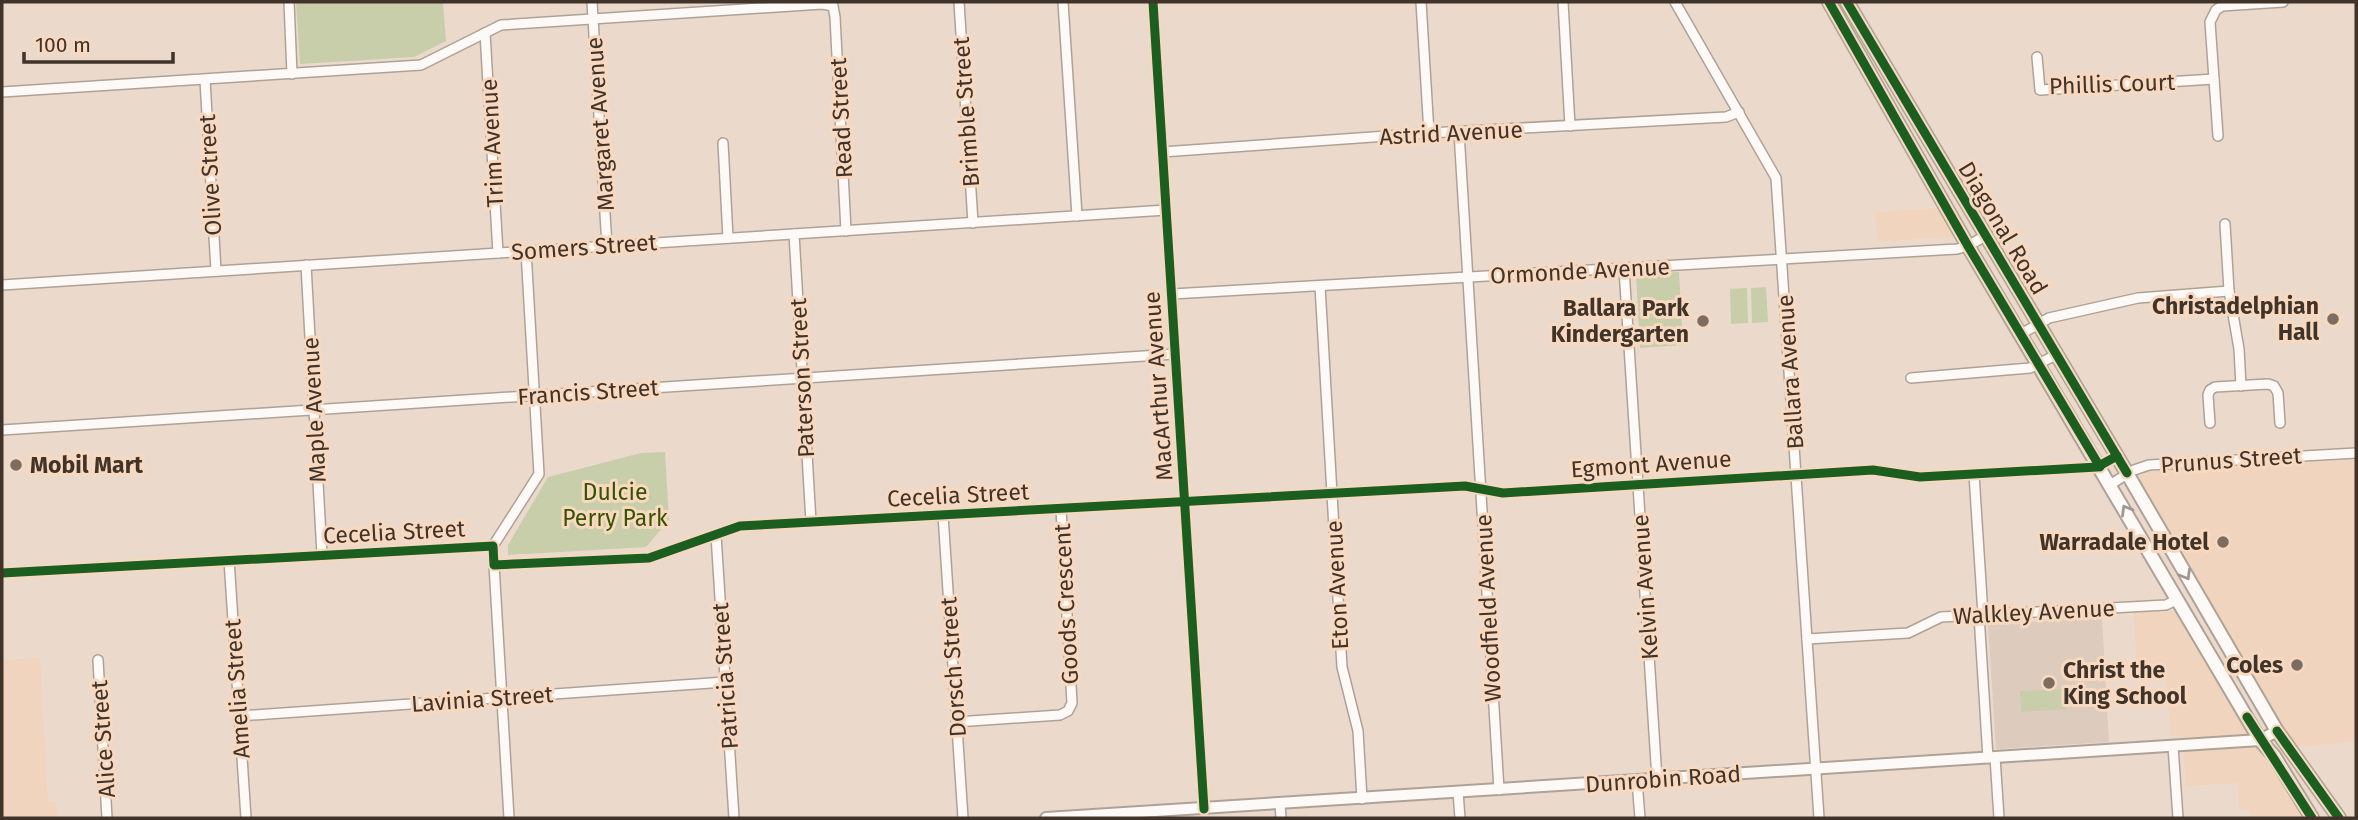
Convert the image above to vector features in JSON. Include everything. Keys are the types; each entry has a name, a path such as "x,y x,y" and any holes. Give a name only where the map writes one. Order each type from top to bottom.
{"main road":[{"name":"Diagonal Road","path":"1829,2 1968,246 2260,740 2274,756 2312,818"},
{"name":"Diagonal Road","path":"1847,2 2277,731 2339,818"},
{"path":"1871,78 1887,69"}],"street":[{"path":"289,2 292,74"},
{"name":"Margaret Avenue","path":"593,2 607,246"},
{"name":"Brimble Street","path":"959,2 973,223"},
{"path":"1063,2 1077,216"},
{"name":"MacArthur Avenue","path":"1153,2 1204,809"},
{"path":"1421,2 1429,133"},
{"path":"1563,2 1570,126"},
{"name":"Ballara Avenue","path":"1675,2 1776,178 1819,818"},
{"path":"2218,136 2210,22 2216,10 2222,6 2283,2"},
{"name":"Read Street","path":"594,20 822,4 833,6 846,231"},
{"path":"2,92 421,65 501,25 594,20"},
{"name":"Trim Avenue","path":"485,33 498,253"},
{"name":"Phillis Court","path":"2037,57 2040,90 2214,79"},
{"name":"Olive Street","path":"205,80 216,271"},
{"name":"Astrid Avenue","path":"1162,152 1429,133 1726,117 1739,112"},
{"name":"Woodfield Avenue","path":"1459,132 1499,790"},
{"path":"723,143 729,238"},
{"name":"Somers Street","path":"2,285 1166,210"},
{"path":"2225,224 2229,291 2239,349 2241,386"},
{"name":"Paterson Street","path":"794,234 811,522"},
{"name":"Ormonde Avenue","path":"1172,294 1957,249 1985,236"},
{"path":"494,546 539,474 526,251"},
{"name":"Maple Avenue","path":"306,265 322,555"},
{"name":"Kelvin Avenue","path":"1624,269 1657,779"},
{"name":"Eton Avenue","path":"1320,286 1342,667 1358,731 1362,799"},
{"path":"2021,334 2049,318 2138,298 2229,291"},
{"name":"Francis Street","path":"2,430 1175,354"},
{"path":"1911,377 2030,368 2056,355"},
{"path":"2210,424 2210,390 2215,387 2241,386 2274,386 2278,393 2280,423"},
{"name":"Prunus Street","path":"2111,484 2127,473 2150,466 2356,453"},
{"name":"Egmont Avenue","path":"1185,502 1465,486 1503,493 1873,470 1920,477 2100,467 2117,456"},
{"path":"1974,474 1981,615 1998,818"},
{"name":"Cecelia Street","path":"2,573 494,546 494,565 649,558 740,526 1185,502"},
{"name":"Goods Crescent","path":"957,722 1060,715 1068,711 1072,703 1061,509"},
{"name":"Dorsch Street","path":"943,515 963,818"},
{"name":"Patricia Street","path":"716,534 734,818"},
{"name":"Amelia Street","path":"229,560 246,818"},
{"path":"494,565 509,818"},
{"name":"Walkley Avenue","path":"1807,639 1908,633 1941,617 2166,605 2178,599"},
{"name":"Alice Street","path":"97,660 107,818"},
{"name":"Lavinia Street","path":"239,716 726,682"},
{"name":"Dunrobin Road","path":"1046,818 2260,740 2277,731"},
{"path":"2173,746 2178,818"},
{"path":"1637,781 1640,818"},
{"path":"1458,792 1460,818"},
{"path":"1280,804 1281,818"}],"shaded area":[{"path":"1940,208 1957,236 1877,242 1875,212"},
{"path":"2356,460 2356,742 2290,747 2138,480 2141,474 2150,471"},
{"path":"2176,611 2302,818 2251,818 2250,810 2239,810 2238,783 2186,786 2182,736 2171,736 2165,674 2137,675 2134,613"},
{"name":"Christ the King School","path":"2102,618 2109,742 1996,749 1988,624"},
{"path":"40,658 48,802 56,802 57,818 2,818 2,660"}],"green space":[{"path":"296,2 443,2 446,41 414,57 300,64"},
{"path":"1679,272 1683,345 1640,348 1636,274"},
{"path":"1766,287 1768,322 1752,323 1751,288"},
{"path":"1747,288 1748,323 1731,324 1730,289"},
{"name":"Dulcie Perry Park","path":"665,452 669,520 646,547 508,555 508,545 548,477 641,453"},
{"path":"2065,689 2066,709 2021,712 2020,691"}],"cycle path":[{"path":"1153,2 1204,809"},
{"path":"1829,2 1968,246 2100,467"},
{"path":"1847,2 2127,473"},
{"path":"2,573 493,546 494,565 649,558 740,526 1465,486 1503,493 1873,470 1920,477 2097,467 2117,456"},
{"path":"2247,717 2312,818"},
{"path":"2277,731 2339,818"}],"place":[{"name":"Christadelphian Hall","path":"2333,319"},
{"name":"Ballara Park Kindergarten","path":"1703,321"},
{"name":"Mobil Mart","path":"16,465"},
{"name":"Warradale Hotel","path":"2223,542"},
{"name":"Coles","path":"2297,665"},
{"name":"Christ the King School","path":"2049,683"}]}
